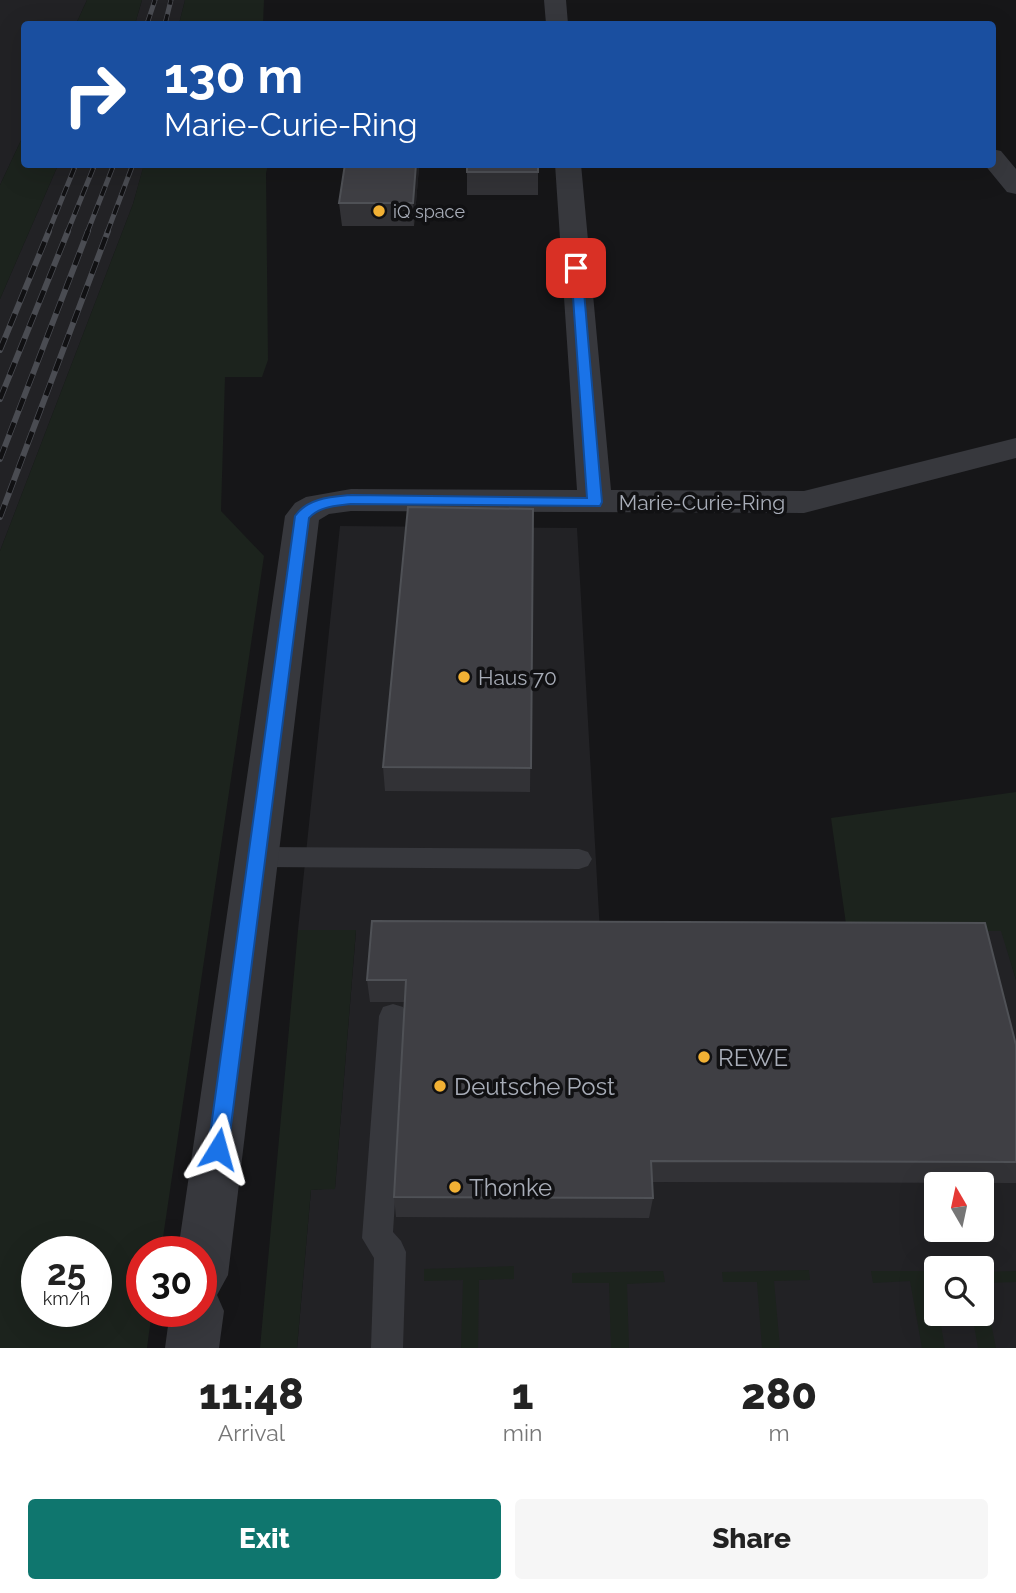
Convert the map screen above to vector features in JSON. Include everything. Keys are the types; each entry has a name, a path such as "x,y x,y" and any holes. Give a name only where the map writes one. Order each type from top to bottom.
{"street":[{"path":"555,0 557,21"},
{"path":"996,162 1016,186"},
{"path":"568,168 595,502"},
{"name":"Marie-Curie-Ring","path":"257,857 302,516 310,508 326,502 351,500 804,502 1016,447"},
{"path":"206,1236 257,857"},
{"path":"192,1348 195,1327"}],"lane":[{"path":"257,857 579,859"},
{"path":"387,1348 390,1252 377,1238 393,1016"}],"shaded area":[{"path":"0,0 87,0 77,21 21,21 21,140 0,185"},
{"path":"87,0 142,0 136,21 77,21"},
{"path":"142,0 185,0 180,21 136,21"},
{"path":"185,0 264,0 263,21 180,21"},
{"path":"21,140 21,168 57,168 0,299 0,185"},
{"path":"57,168 143,168 133,204 0,551 0,299"},
{"path":"143,168 267,168 268,360 262,377 225,377 221,511 264,556 163,1236 126,1236 126,1327 150,1327 147,1348 0,1348 0,551 133,204"},
{"path":"340,526 577,528 600,932 1002,931 1016,980 1016,1348 297,1348 311,1190 335,1188 356,931 298,930"},
{"path":"1016,792 1016,980 1001,931 847,931 831,818"},
{"path":"298,930 356,930 335,1189 311,1190 297,1348 260,1348"},
{"path":"514,1266 514,1279 479,1280 478,1348 461,1348 463,1280 424,1281 424,1269"},
{"path":"809,1270 810,1280 774,1281 780,1348 762,1348 757,1282 723,1282 722,1272"},
{"path":"663,1271 665,1282 627,1284 629,1348 611,1348 609,1283 572,1283 572,1273"},
{"path":"871,1271 924,1271 924,1326 941,1326 945,1348 922,1348 910,1281 873,1283"},
{"path":"1016,1271 1016,1282 994,1283 994,1272"},
{"path":"974,1326 992,1326 996,1348 978,1348"}],"building":[{"path":"344,168 416,168 413,203 339,203"},
{"path":"467,168 538,168 538,172 467,172"},
{"name":"Haus 70","path":"408,507 533,509 531,768 383,767"},
{"name":"REWE","path":"372,921 985,923 1016,1045 1016,1162 651,1161 653,1198 394,1197 406,980 367,980"}],"railway":[{"path":"148,21 155,0"},
{"path":"166,21 171,0"},
{"path":"48,233 74,168"},
{"path":"67,233 93,168"},
{"path":"87,233 112,168"},
{"path":"107,233 131,168"},
{"path":"0,350 49,231"},
{"path":"0,399 68,231"},
{"path":"0,459 88,231"},
{"path":"0,517 108,231"}],"place":[{"name":"iQ space","path":"379,211"},
{"name":"Haus 70","path":"464,677"},
{"name":"REWE","path":"704,1057"},
{"name":"Deutsche Post","path":"440,1086"},
{"name":"Thonke","path":"455,1187"}],"route":[{"path":"218,1149 302,516 310,508 326,502 351,500 595,502 576,268"}]}
